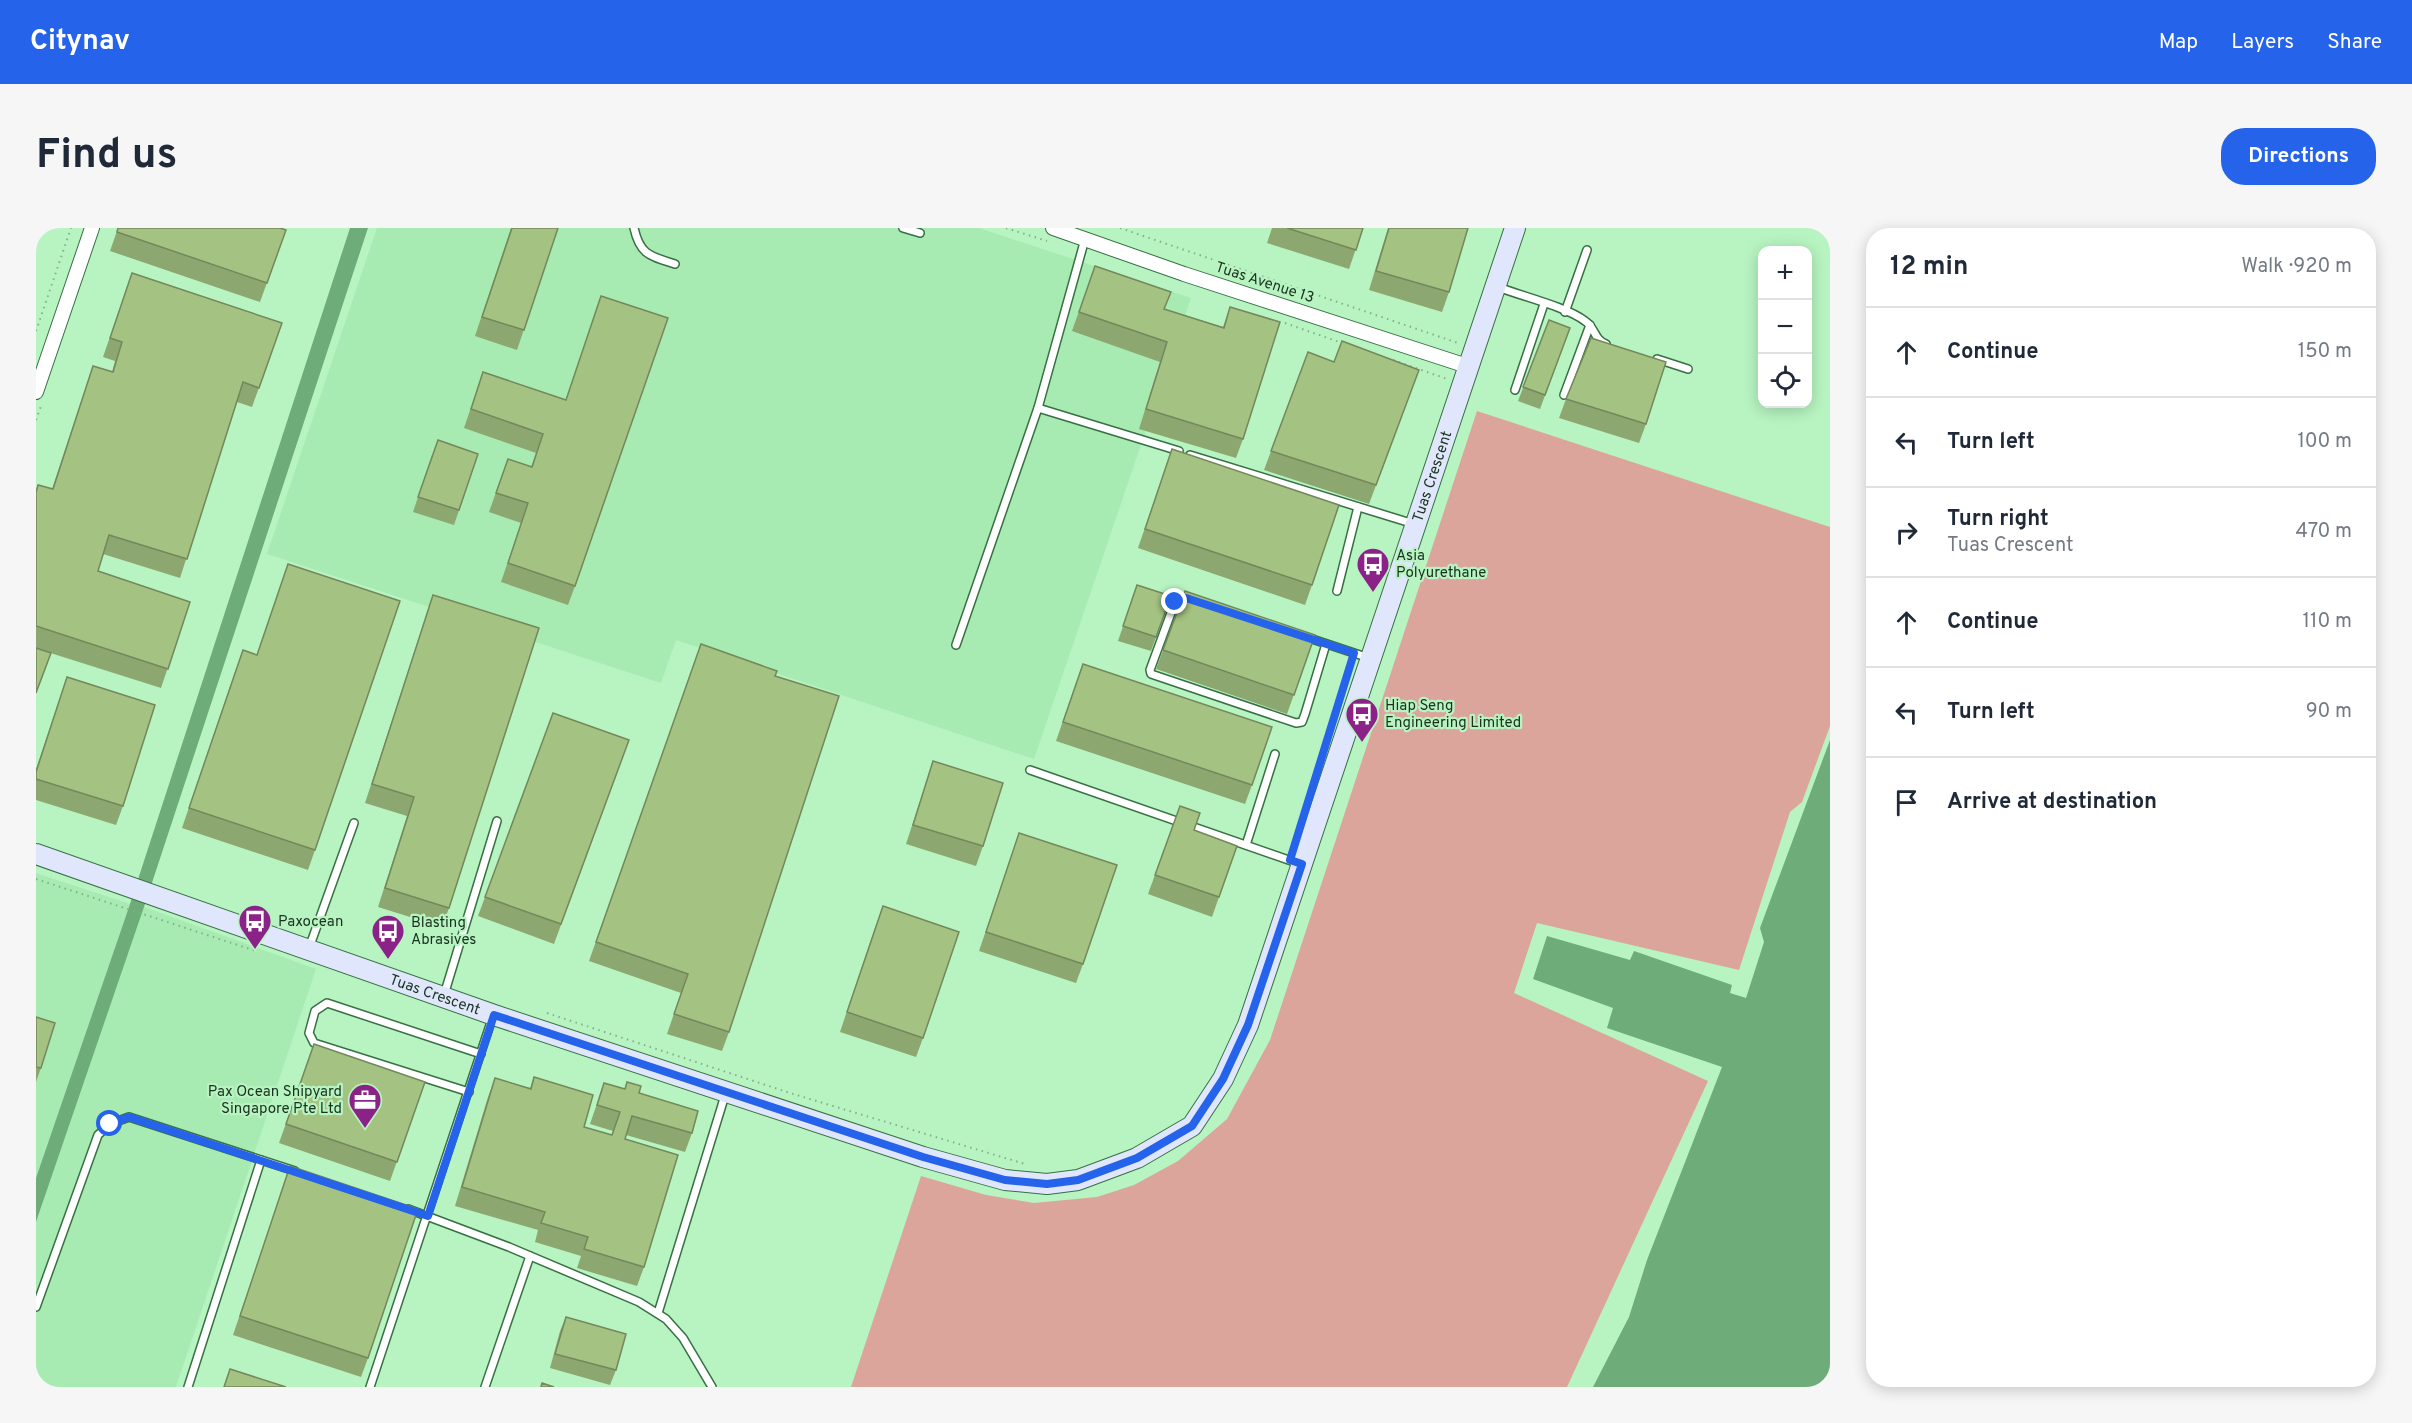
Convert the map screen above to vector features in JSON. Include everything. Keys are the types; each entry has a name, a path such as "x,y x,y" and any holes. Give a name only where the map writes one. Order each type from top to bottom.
{"street":[{"path":"36,392 92,228"},
{"name":"Tuas Avenue 13","path":"1053,228 1464,359"},
{"name":"Tuas Crescent","path":"36,854 494,1015 923,1157 1005,1180 1047,1184 1078,1180 1137,1158 1192,1126 1223,1079 1248,1025 1376,650 1464,359 1495,286 1515,228"}],"lane":[{"path":"634,228 638,244 649,256 675,264"},
{"path":"903,228 920,233"},
{"path":"956,645 1038,408 1085,239"},
{"path":"1565,312 1587,250"},
{"path":"1495,286 1587,321 1600,342 1619,348"},
{"path":"1515,390 1544,304"},
{"path":"1564,395 1590,325"},
{"path":"1654,358 1688,369"},
{"path":"1038,408 1415,524"},
{"path":"1337,591 1358,507"},
{"path":"1197,601 1179,598 1175,602 1150,670 1151,674 1296,723 1302,722 1326,644"},
{"path":"1294,633 1326,644 1376,650"},
{"path":"1246,845 1275,754"},
{"path":"1030,770 1302,864"},
{"path":"443,997 497,821"},
{"path":"308,950 354,823"},
{"path":"469,1092 314,1043 309,1033 315,1011 327,1003 481,1054"},
{"path":"370,1387 494,1015"},
{"path":"658,1314 726,1092"},
{"path":"36,1307 98,1135 110,1124 129,1117 306,1175"},
{"path":"188,1387 261,1160"},
{"path":"394,1205 530,1256 639,1302 666,1319 683,1338 712,1387"},
{"path":"485,1387 530,1256"}],"path":[{"path":"36,331 71,228"},
{"path":"1120,228 1464,359 1447,379"},
{"path":"538,1010 790,1093 1027,1165"}],"shaded area":[{"path":"350,228 368,228 144,907 36,1222 36,1178 130,904"},
{"path":"377,228 979,228 1191,298 1034,759 676,640 661,683 267,554"},
{"path":"1477,411 1830,527 1830,726 1802,802 1790,812 1739,970 1537,923 1514,993 1708,1081 1567,1387 851,1387 921,1176 986,1195 1034,1203 1097,1197 1134,1185 1178,1161 1227,1119 1270,1040"},
{"path":"1830,740 1830,1387 1593,1387 1629,1317 1647,1260 1722,1067 1607,1028 1613,1008 1533,979 1547,936 1630,960 1634,951 1732,985 1730,993 1746,998 1764,942 1760,928"},
{"path":"36,873 130,904 36,1178"},
{"path":"144,907 316,969 176,1387 36,1387 36,1222"}],"building":[{"path":"118,228 280,228 286,230 267,283 117,232"},
{"path":"512,228 558,228 524,330 482,317"},
{"path":"1287,228 1363,228 1356,250"},
{"path":"1389,228 1468,228 1449,292 1376,271"},
{"path":"1095,266 1171,292 1164,309 1224,328 1230,307 1280,322 1243,439 1146,409 1167,342 1079,312"},
{"path":"132,273 282,323 259,388 243,382 187,559 109,535 98,571 190,602 168,669 36,626 36,492 38,485 53,489 93,366 113,372 122,342 110,338"},
{"path":"601,296 668,318 575,586 508,563 528,503 496,493 508,459 532,467 543,434 471,409 483,372 566,400"},
{"path":"1549,320 1570,328 1545,395 1523,387"},
{"path":"1591,338 1666,362 1646,424 1566,399"},
{"path":"1342,341 1419,370 1376,485 1271,451 1308,352 1334,362"},
{"path":"438,440 478,454 459,510 418,497"},
{"path":"1172,449 1339,505 1312,585 1145,529"},
{"path":"288,564 400,601 315,850 189,808 243,650 257,655"},
{"path":"1137,585 1171,596 1156,637 1123,626"},
{"path":"1185,591 1315,635 1294,695 1163,650"},
{"path":"433,595 539,628 449,908 385,888 414,797 372,784"},
{"path":"701,644 777,671 775,676 839,696 729,1032 674,1014 688,974 596,942"},
{"path":"36,648 51,653 36,693"},
{"path":"1083,664 1272,727 1252,785 1063,722"},
{"path":"67,677 155,705 123,806 36,779 36,772"},
{"path":"553,713 629,740 561,924 485,897"},
{"path":"933,761 1003,783 983,846 913,825"},
{"path":"1180,806 1200,813 1194,830 1237,846 1219,897 1155,875"},
{"path":"1019,833 1117,865 1083,964 986,932"},
{"path":"883,906 959,932 923,1038 847,1012"},
{"path":"36,1017 55,1023 41,1068 36,1067"},
{"path":"314,1044 425,1082 397,1162 286,1124"},
{"path":"534,1077 593,1095 584,1127 612,1135 620,1112 597,1105 604,1083 625,1089 627,1082 641,1086 639,1093 698,1111 692,1133 632,1116 625,1139 678,1155 644,1267 584,1249 588,1237 541,1223 545,1212 462,1187 495,1078 531,1089"},
{"path":"290,1166 418,1209 368,1358 240,1316"},
{"path":"566,1317 626,1334 616,1370 555,1354"},
{"path":"230,1369 286,1387 224,1387"},
{"path":"542,1383 554,1387 541,1387"}],"place":[{"name":"Asia Polyurethane","path":"1373,593"},
{"name":"Hiap Seng Engineering Limited","path":"1362,743"},
{"name":"Paxocean","path":"255,950"},
{"name":"Blasting Abrasives","path":"388,960"},
{"name":"Pax Ocean Shipyard Singapore Pte Ltd","path":"365,1129"}],"route":[{"path":"110,1124 129,1117 428,1216 494,1015 923,1157 1005,1180 1047,1184 1078,1180 1137,1158 1192,1126 1223,1079 1248,1025 1302,864 1290,860 1354,653 1186,598 1179,598 1175,602"}]}
